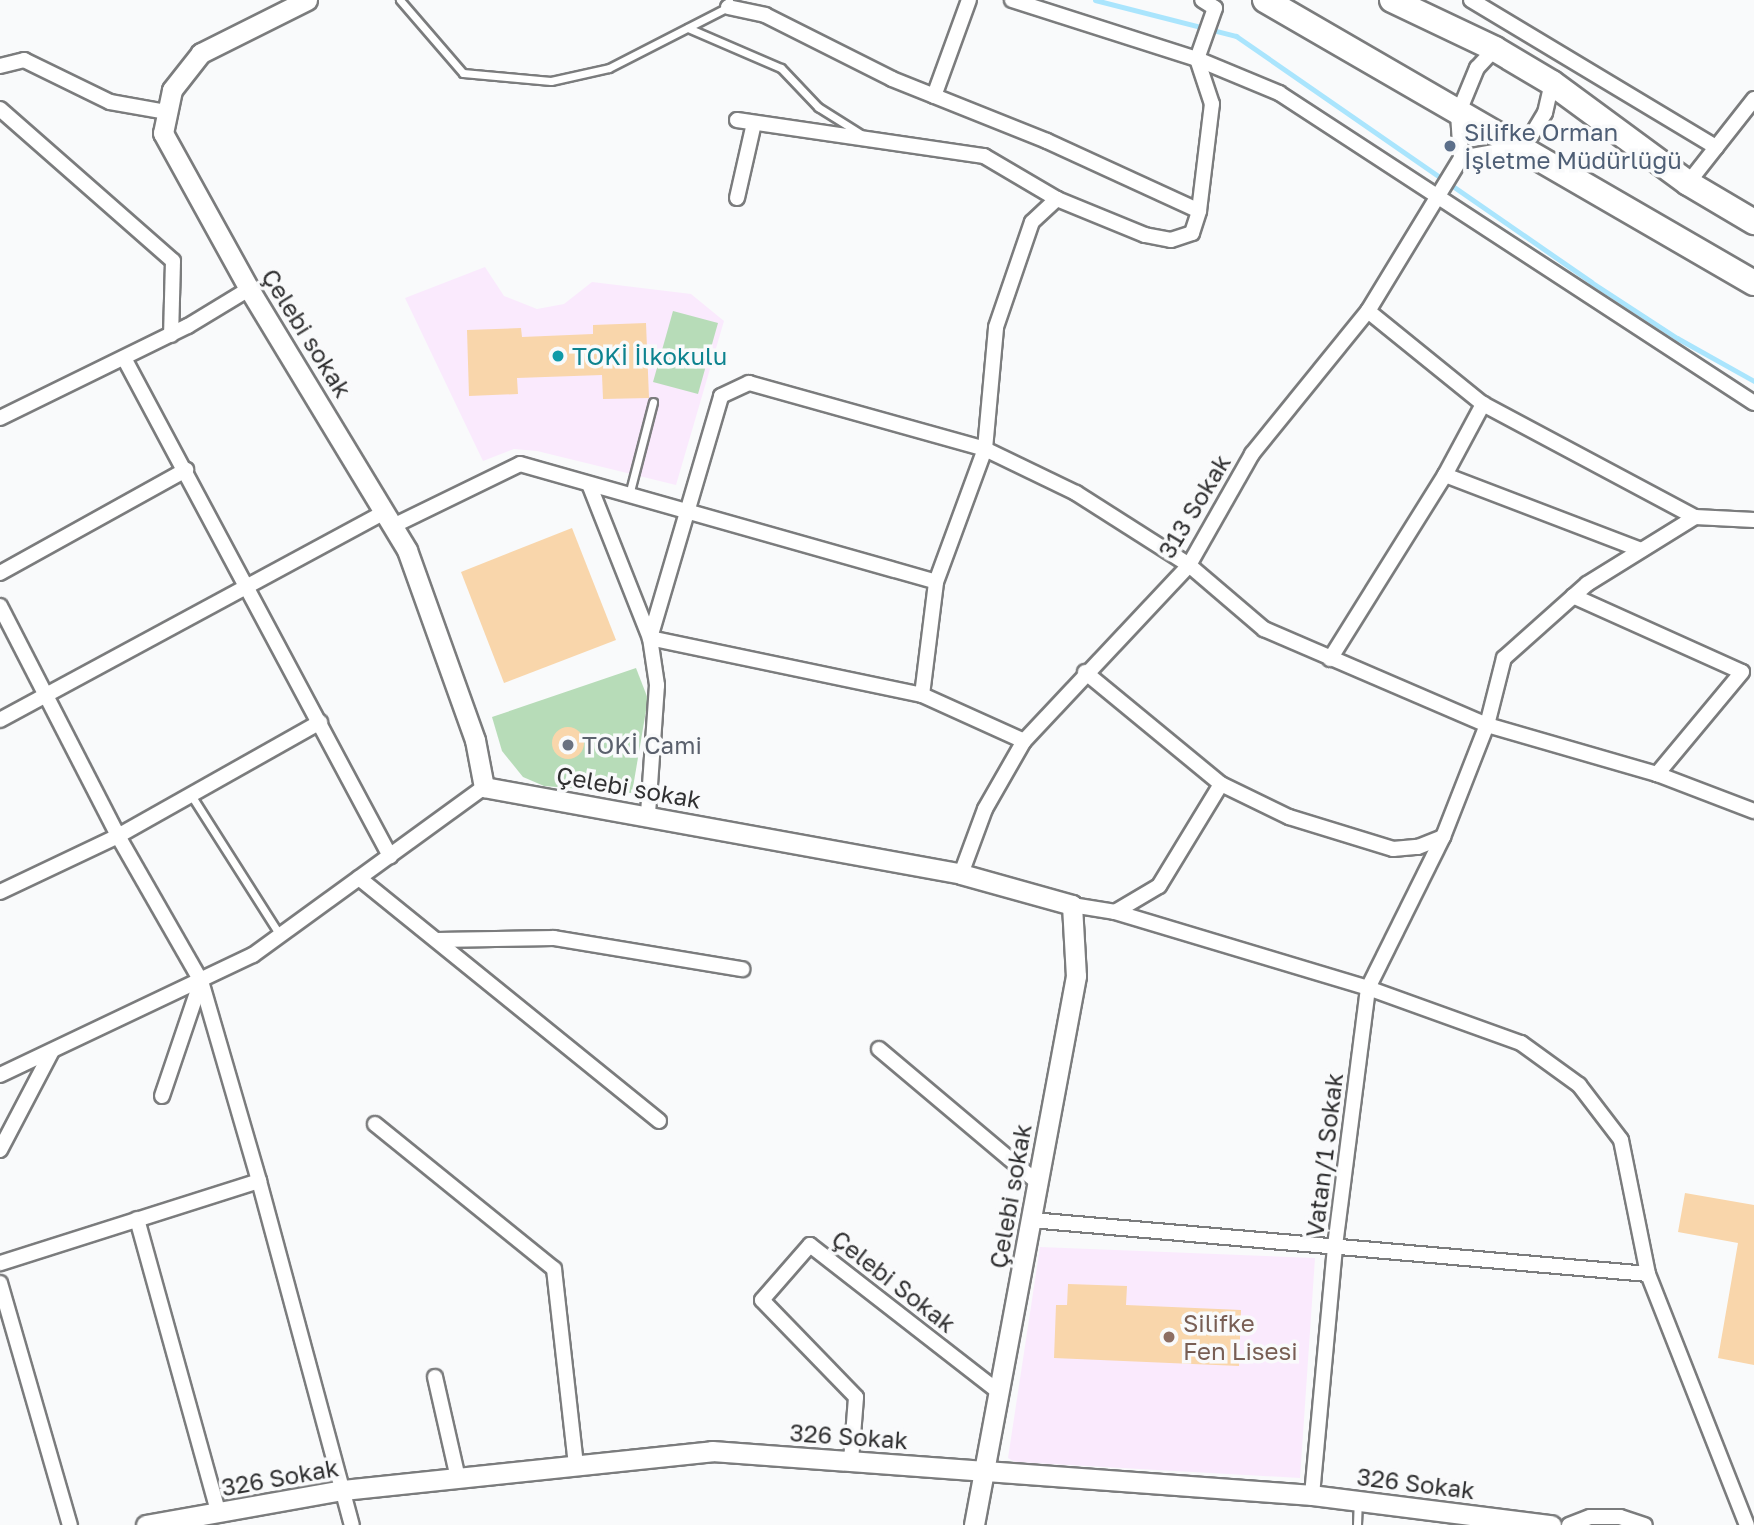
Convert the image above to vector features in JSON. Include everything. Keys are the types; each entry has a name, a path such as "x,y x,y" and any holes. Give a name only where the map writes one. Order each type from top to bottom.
{"highway":[{"path":"1265,0 1516,148 1754,283"},
{"path":"1392,0 1495,49 1552,83 1688,183 1754,222"}],"street":[{"name":"Çelebi sokak","path":"307,0 201,53 172,90 163,133 249,289 407,550 475,740 484,787 961,874 1072,905 1076,976 974,1525"},
{"path":"934,96 970,0"},
{"path":"1012,0 1197,59 1279,93 1438,193 1754,403"},
{"path":"1471,0 1716,147"},
{"path":"729,4 765,15 934,96 1047,141 1199,211"},
{"path":"737,120 984,156 1057,199 1144,235 1171,240 1192,233 1199,211 1212,104 1197,59 1209,4"},
{"path":"1495,49 1477,68 1458,114 1458,164 1516,148 1531,136 1545,113 1552,83"},
{"path":"0,66 24,60 110,103 167,112"},
{"path":"1688,183 1754,99"},
{"path":"0,109 173,261 171,335"},
{"path":"737,198 754,122"},
{"name":"313 Sokak","path":"961,874 985,809 1024,741 1085,672 1189,565 1252,454 1368,311 1458,164"},
{"path":"922,695 936,582 985,449 996,327 1032,222 1057,199"},
{"path":"0,418 171,335 249,289"},
{"path":"1368,311 1483,404 1695,517 1753,515"},
{"path":"124,358 249,587 390,856"},
{"path":"650,639 685,511 721,396 749,383 985,449 1076,493 1189,565 1264,629 1487,725 1657,774 1754,811"},
{"path":"1330,659 1445,475 1483,404"},
{"path":"0,720 46,698 249,587 389,519 520,464 936,582"},
{"path":"0,573 186,470"},
{"path":"1445,475 1641,550"},
{"path":"589,484 650,639 657,685 648,815"},
{"name":"Vatan/1 Sokak","path":"1312,1495 1335,1246 1368,988 1443,837 1487,725 1503,658 1573,596 1695,517"},
{"path":"1573,596 1742,673 1657,774"},
{"path":"0,607 118,836 201,981 259,1181 352,1525"},
{"path":"650,639 922,695 1024,741"},
{"path":"1085,672 1221,784 1289,817 1393,849 1418,847 1443,837"},
{"path":"0,892 118,836 320,722"},
{"path":"1115,912 1159,886 1221,784"},
{"path":"0,1075 201,981 280,936 484,787"},
{"path":"359,878 659,1121"},
{"path":"1072,905 1115,912 1368,988 1521,1043 1579,1085 1621,1140 1648,1274 1747,1525"},
{"path":"437,940 554,938 742,970"},
{"path":"162,1096 201,981"},
{"path":"879,1049 1038,1183"},
{"path":"0,1150 52,1051"},
{"path":"375,1124 554,1269 576,1465"},
{"path":"0,1263 259,1181"},
{"path":"137,1219 218,1512"},
{"path":"1031,1220 1648,1274"},
{"name":"Çelebi Sokak","path":"851,1461 856,1396 762,1300 810,1245 999,1392"},
{"path":"0,1283 70,1525"},
{"path":"435,1377 458,1478"},
{"name":"326 Sokak","path":"146,1525 343,1490 712,1451 1312,1495 1551,1525"},
{"path":"1569,1525 1590,1517 1620,1517 1645,1525"}],"lane":[{"path":"400,0 463,74 551,81 609,68 729,4"},
{"path":"688,28 781,68 818,107 873,141"},
{"path":"629,495 653,402"},
{"path":"191,794 280,936"},
{"path":"1357,1525 1358,1500"}],"shaded area":[{"path":"485,267 504,296 537,309 564,304 592,282 691,294 724,321 676,485 537,451 514,449 483,461 405,298"},
{"name":"Silifke Fen Lisesi","path":"1040,1247 1315,1258 1300,1478 1015,1462 1008,1458"}],"green space":[{"path":"673,311 718,323 698,394 653,382"},
{"path":"636,668 648,699 632,793 544,786 523,777 502,751 492,717"}],"building":[{"name":"TOKİ İlkokulu","path":"646,323 649,398 603,399 602,375 517,378 518,394 469,396 467,330 521,328 522,337 593,334 593,325"},
{"path":"572,528 616,640 504,683 461,572"},
{"name":"TOKİ Cami","path":"568,727 579,732 584,743 579,754 568,759 557,754 552,743 557,732"},
{"path":"1685,1193 1754,1205 1754,1365 1718,1358 1738,1243 1678,1232"},
{"name":"Silifke Fen Lisesi","path":"1068,1284 1127,1286 1126,1305 1241,1310 1239,1366 1054,1358 1056,1305 1067,1305"}],"waterway":[{"path":"1095,0 1236,36 1591,282 1677,338 1754,381"}],"place":[{"name":"Silifke Orman İşletme Müdürlüğü","path":"1450,146"},
{"name":"TOKİ İlkokulu","path":"558,356"},
{"name":"TOKİ Cami","path":"568,745"},
{"name":"Silifke Fen Lisesi","path":"1169,1337"}]}
